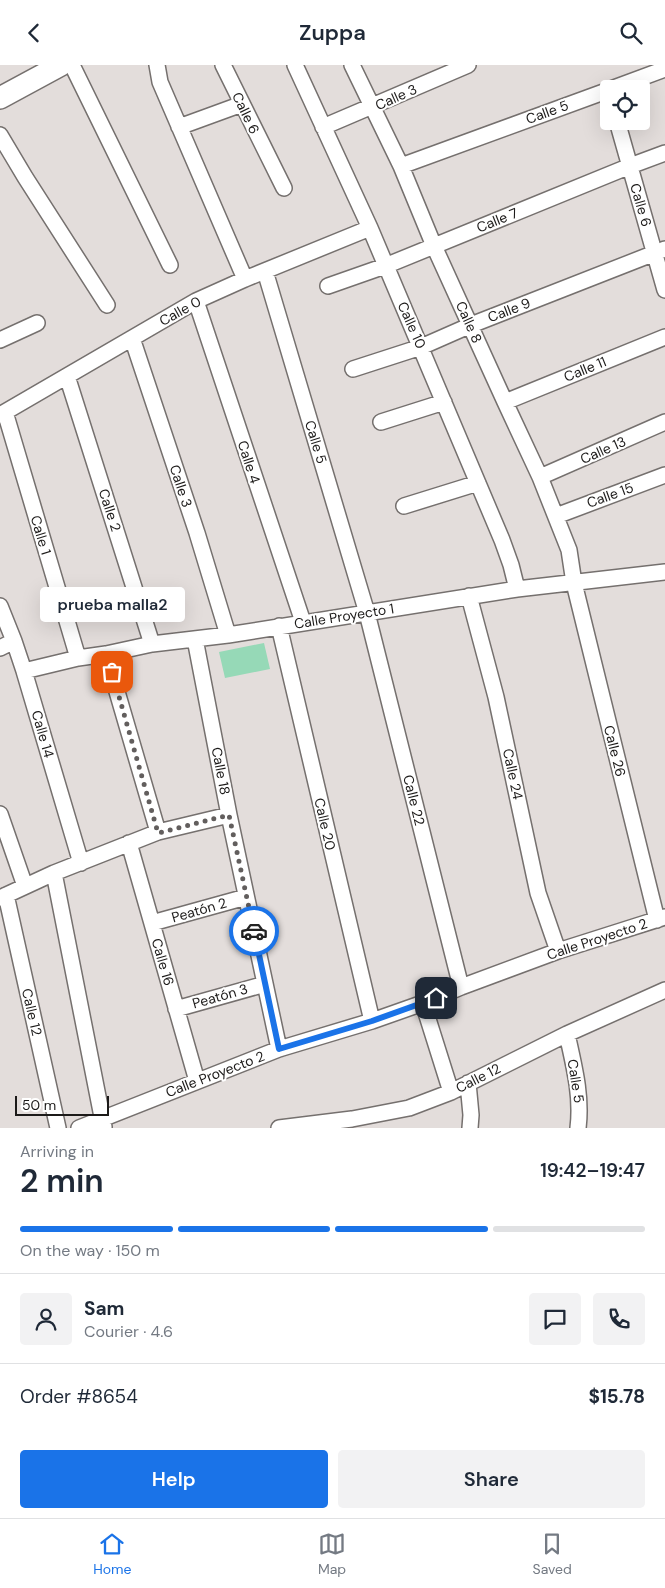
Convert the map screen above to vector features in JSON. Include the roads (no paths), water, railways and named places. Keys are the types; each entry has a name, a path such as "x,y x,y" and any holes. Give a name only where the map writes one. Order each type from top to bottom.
{"main road":[{"path":"0,98 61,65"}],"street":[{"path":"72,65 170,265"},
{"path":"157,65 160,82 245,279"},
{"name":"Calle 6","path":"223,65 284,188"},
{"name":"Calle 10","path":"295,65 370,228 421,347 511,565 517,589"},
{"name":"Calle 8","path":"352,65 401,166 434,246 540,477 569,550 574,583"},
{"name":"Calle 3","path":"323,127 468,65"},
{"name":"Calle 5","path":"637,80 665,69"},
{"name":"Calle 5","path":"401,166 600,94"},
{"path":"179,127 242,104"},
{"name":"Calle 6","path":"619,130 660,251 665,290"},
{"path":"0,135 107,305"},
{"name":"Calle 7","path":"328,286 386,266 665,153"},
{"name":"Calle 0","path":"2,414 196,301 370,228"},
{"name":"Calle 9","path":"353,369 421,347 471,325 660,251"},
{"name":"Calle 5","path":"266,271 367,613"},
{"name":"Calle 4","path":"196,301 303,622"},
{"path":"0,340 37,323"},
{"name":"Calle 11","path":"504,402 665,337"},
{"name":"Calle 3","path":"132,338 197,533 228,635"},
{"name":"Calle 2","path":"67,376 152,644"},
{"path":"381,422 444,402"},
{"name":"Calle 1","path":"2,414 78,658"},
{"name":"Calle 13","path":"540,477 665,422"},
{"name":"Calle 15","path":"556,516 665,475"},
{"path":"404,506 478,483"},
{"name":"Calle Proyecto 1","path":"24,671 78,658 106,655 152,644 228,635 517,589 665,572"},
{"name":"Calle 26","path":"574,583 661,918"},
{"name":"Calle 24","path":"469,597 496,697 538,893 558,951"},
{"name":"Calle 14","path":"0,606 24,671 81,863"},
{"name":"Calle 22","path":"367,613 461,987"},
{"name":"Calle 20","path":"279,627 372,1021"},
{"name":"Calle 18","path":"195,639 229,815 279,1049"},
{"path":"0,648 14,641"},
{"path":"106,655 158,833"},
{"path":"0,814 25,886"},
{"path":"3,897 54,873 128,843 158,833 229,815"},
{"name":"Calle 16","path":"128,843 197,1081"},
{"path":"54,873 104,1123"},
{"name":"Calle 12","path":"3,897 58,1128"},
{"name":"Peatón 2","path":"152,923 246,897"},
{"name":"Calle Proyecto 2","path":"79,1128 104,1123 197,1081 279,1049 372,1021 558,951 661,918"},
{"name":"Peatón 3","path":"176,1009 265,983"},
{"name":"Calle 12","path":"279,1128 352,1124 409,1108 451,1092 567,1035 665,990"},
{"path":"423,1003 451,1092"},
{"name":"Calle 5","path":"567,1035 577,1080 580,1111 578,1128"},
{"path":"468,1083 471,1115 470,1128"}],"place":[{"name":"prueba malla2","path":"112,672"}]}
